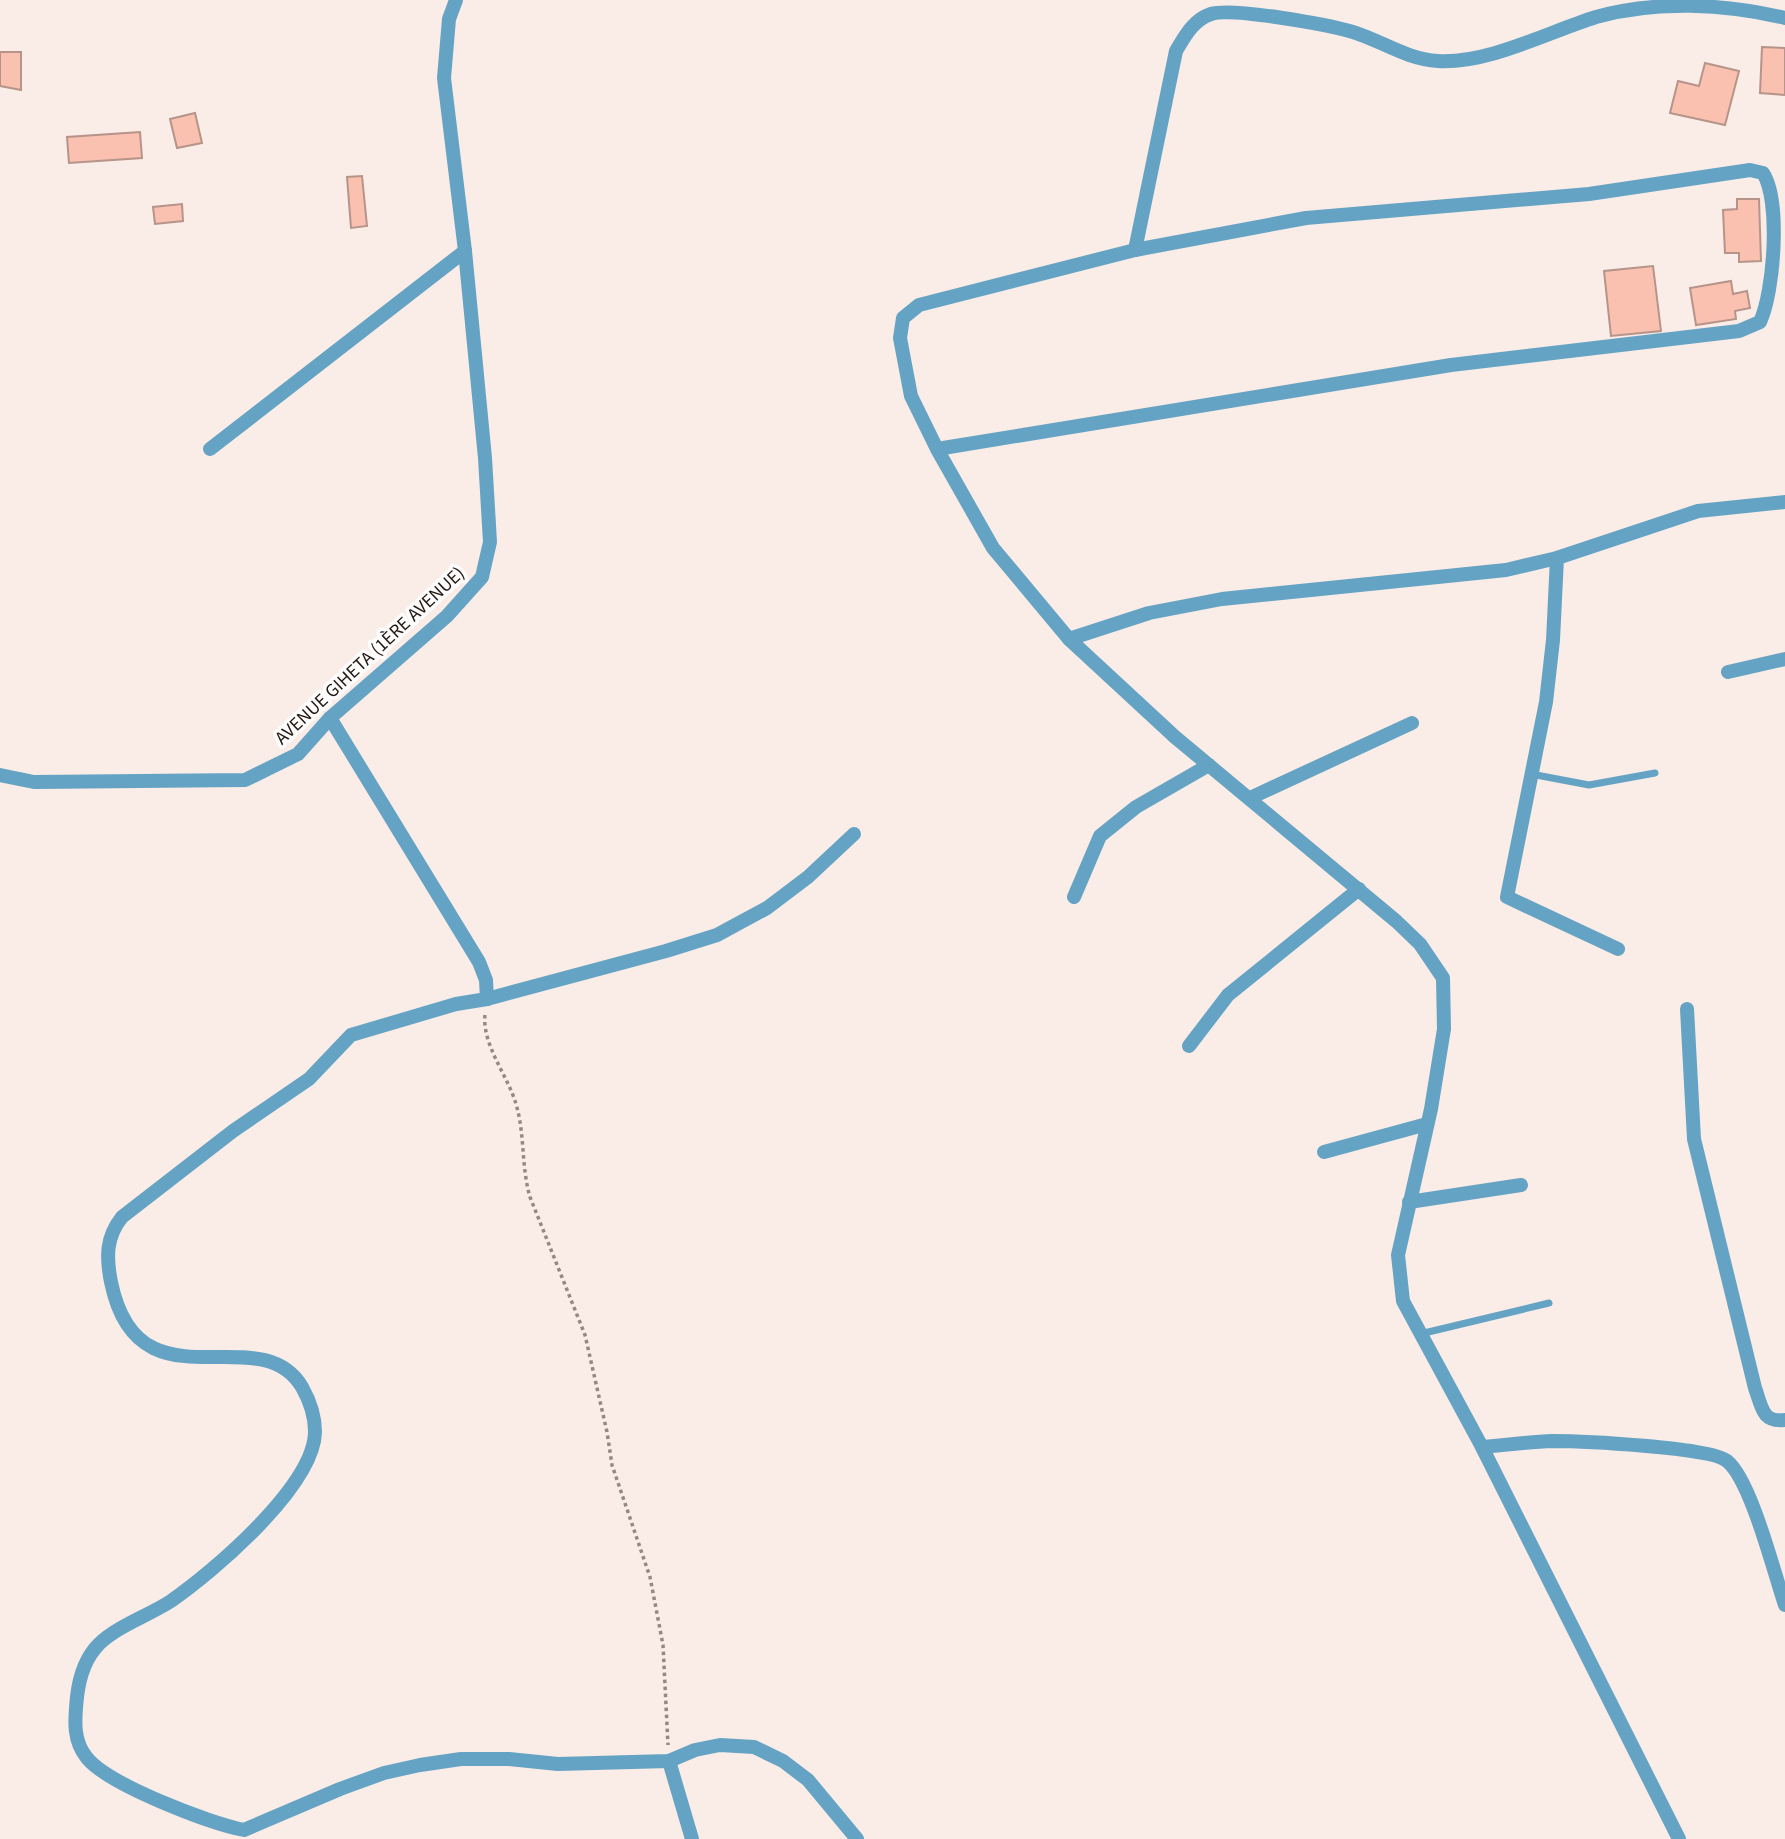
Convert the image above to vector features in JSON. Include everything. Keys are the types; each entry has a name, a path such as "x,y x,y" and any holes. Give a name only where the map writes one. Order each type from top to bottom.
{"street":[{"name":"AVENUE GIHETA (1ÈRE AVENUE)","path":"0,775 34,782 245,780 298,754 330,718 447,616 482,577 490,542 465,251 444,78 449,19 456,0"},
{"path":"1135,250 1176,51 1192,25 1213,13 1297,19 1354,32 1399,53 1438,61 1475,57 1598,16 1639,9 1688,5 1749,10 1785,19"},
{"path":"937,449 1451,365 1740,331 1760,322 1768,304 1779,245 1771,185 1763,173 1750,170 1589,194 1306,218 1135,250 919,305 903,318 900,338 911,396 937,449 993,548 1069,639 1209,765 1359,889 1420,944 1443,978 1444,1029 1427,1124 1398,1255 1403,1301 1482,1447 1679,1839"},
{"path":"209,449 465,251"},
{"path":"1069,639 1149,613 1222,599 1506,570 1558,558 1698,511 1785,502"},
{"path":"1558,558 1546,702 1507,897 1618,949"},
{"path":"1728,672 1785,659"},
{"path":"330,718 479,962 486,980 486,999"},
{"path":"1250,798 1412,723"},
{"path":"1074,897 1100,836 1136,807 1209,765"},
{"path":"854,834 808,877 767,908 717,935 486,999 456,1004 351,1035 309,1079 136,1205 111,1230 108,1267 114,1298 128,1327 140,1340 163,1353 250,1358 285,1368 296,1378 308,1398 315,1433 311,1455 302,1474 240,1543 203,1577 169,1602 97,1645 85,1664 78,1688 75,1723 78,1741 87,1758 110,1777 133,1789 244,1830 340,1789 384,1773 420,1765 461,1759 558,1763 669,1761 695,1750 720,1745 754,1747 783,1761 808,1780 857,1839"},
{"path":"1189,1046 1228,995 1359,889"},
{"path":"1687,1009 1694,1139 1755,1388 1768,1418 1773,1422 1785,1420"},
{"path":"1324,1152 1427,1124"},
{"path":"1409,1202 1521,1185"},
{"path":"1482,1447 1553,1441 1641,1446 1711,1455 1727,1460 1743,1481 1785,1605"},
{"path":"669,1761 692,1839"}],"lane":[{"path":"1530,774 1589,785 1656,773"},
{"path":"1419,1334 1549,1303"}],"path":[{"path":"486,999 484,1023 516,1103 527,1185 584,1335 605,1421 612,1465 650,1577 663,1644 669,1761"}],"building":[{"path":"1762,47 1785,48 1785,95 1760,93"},
{"path":"0,52 21,52 21,90 0,86"},
{"path":"1705,63 1739,71 1725,125 1670,113 1678,81 1699,86"},
{"path":"195,113 202,143 177,148 170,119"},
{"path":"140,132 142,158 69,163 67,137"},
{"path":"362,176 367,226 351,228 347,177"},
{"path":"1737,199 1759,199 1761,261 1739,262 1739,253 1725,253 1723,210 1737,209"},
{"path":"182,204 183,221 155,224 153,207"},
{"path":"1653,266 1661,331 1611,336 1604,271"},
{"path":"1731,281 1733,294 1747,291 1750,308 1735,311 1736,319 1696,325 1690,288"}]}
